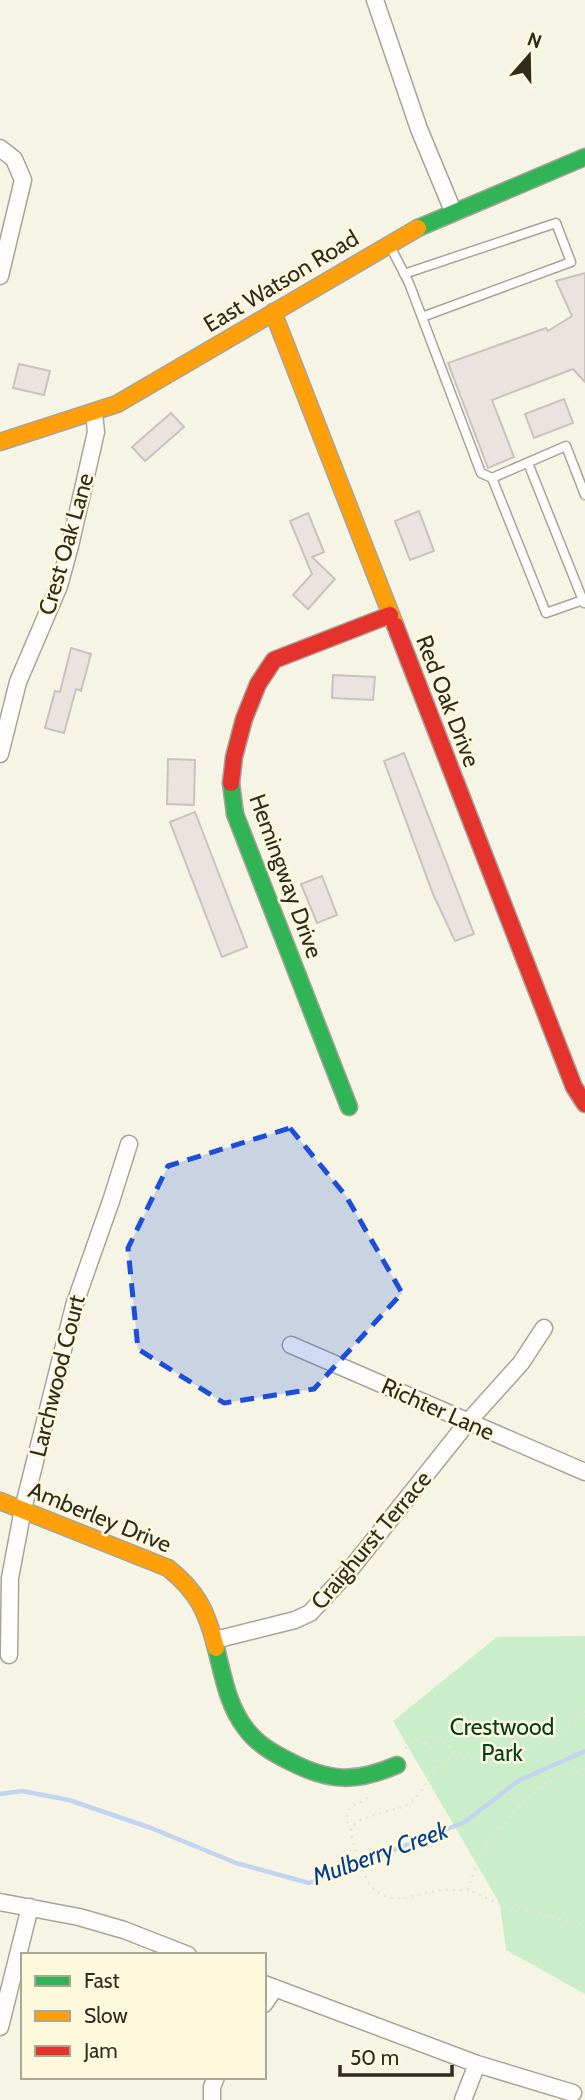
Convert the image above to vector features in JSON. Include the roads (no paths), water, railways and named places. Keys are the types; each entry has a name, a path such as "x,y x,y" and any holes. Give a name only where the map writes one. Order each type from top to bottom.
{"street":[{"path":"375,0 423,140 453,211"},
{"path":"0,148 14,159 23,180 0,276"},
{"name":"East Watson Road","path":"0,442 117,404 389,243 453,211 585,156"},
{"name":"Red Oak Drive","path":"273,312 574,1087 585,1104"},
{"name":"Crest Oak Lane","path":"0,754 18,682 59,586 70,547 96,432 94,412"},
{"name":"Hemingway Drive","path":"349,1107 235,814 231,787 235,754 246,714 265,668 274,660 390,615"},
{"name":"Larchwood Court","path":"9,1655 10,1578 23,1509 74,1306 129,1144"},
{"name":"Craighurst Terrace","path":"215,1640 284,1623 310,1613 349,1571 467,1423 521,1363 544,1328"},
{"name":"Richter Lane","path":"291,1345 585,1472"},
{"name":"Amberley Drive","path":"0,1501 168,1568 185,1581 198,1598 215,1640 229,1698 258,1743 312,1774 353,1780 377,1775 397,1765"},
{"path":"0,1902 79,1917 124,1930 183,1953"},
{"path":"0,2027 30,1907"},
{"path":"270,1986 477,2064 573,2093"},
{"path":"463,2100 477,2064"},
{"path":"212,2100 215,2079"}],"lane":[{"path":"404,274 556,223 571,262 422,317"},
{"path":"389,243 422,317 481,473 492,478 546,613 584,602 528,463"},
{"path":"492,478 566,446 585,495"}],"waterway":[{"name":"Mulberry Creek","path":"0,1794 22,1791 69,1800 151,1828 236,1863 309,1883 465,1822 518,1781 585,1751"}],"park label":[{"name":"Crestwood Park","path":"502,1740"}]}
